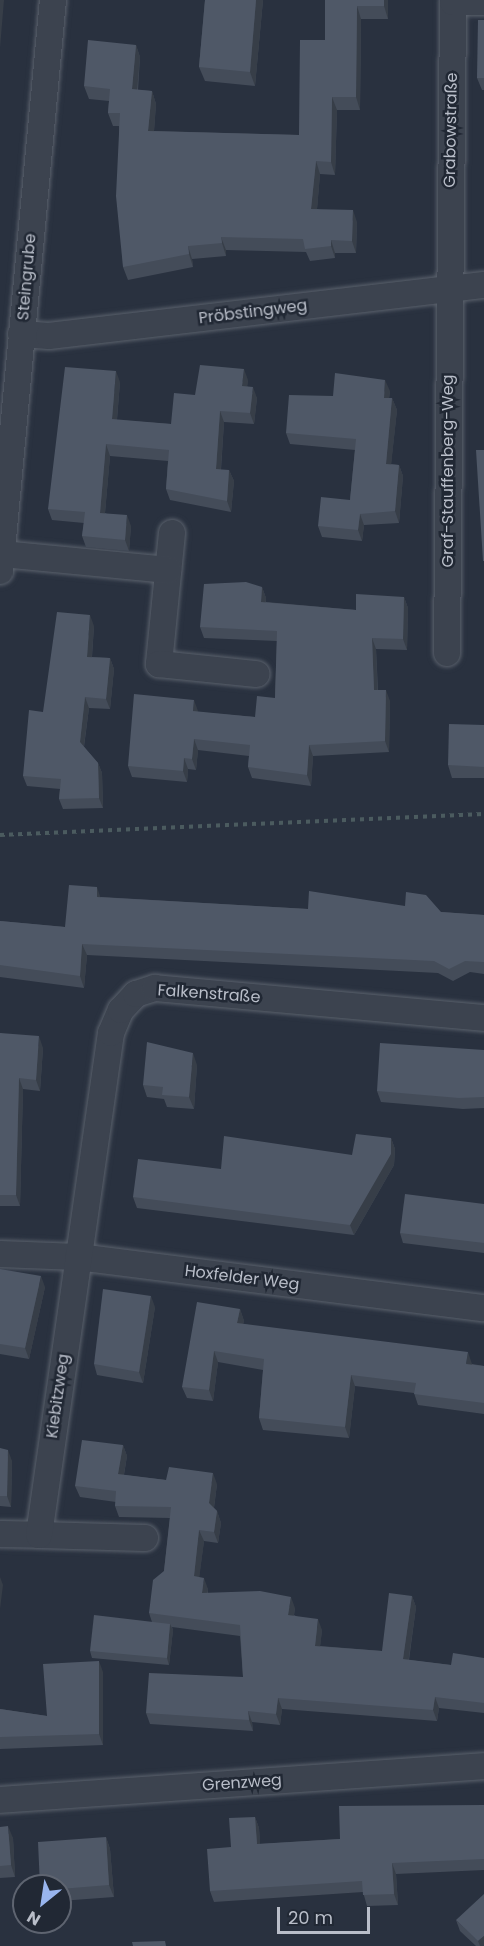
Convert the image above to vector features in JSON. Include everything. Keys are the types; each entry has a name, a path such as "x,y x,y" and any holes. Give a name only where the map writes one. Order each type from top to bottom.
{"street":[{"name":"Steingrube","path":"53,0 1,562 168,570"},
{"name":"Grabowstraße","path":"449,289 453,2 484,2"},
{"name":"Pröbstingweg","path":"21,334 48,336 484,285"},
{"name":"Graf-Stauffenberg-Weg","path":"447,653 449,289"},
{"path":"172,533 159,664 256,674"},
{"name":"Falkenstraße","path":"78,1257 111,1033 121,1010 136,994 155,988 484,1018"},
{"name":"Hoxfelder Weg","path":"0,1254 78,1257 484,1308"},
{"name":"Kiebitzweg","path":"39,1535 78,1257"},
{"path":"0,1534 144,1538"},
{"name":"Grenzweg","path":"0,1800 484,1766"}],"path":[{"path":"0,835 484,814"}],"building":[{"path":"205,0 256,0 250,72 199,67"},
{"path":"325,0 384,0 384,6 357,6 356,97 332,97 331,162 316,161 311,209 353,210 352,241 331,240 331,246 305,249 303,239 221,237 222,243 188,246 189,254 123,267 116,196 120,113 108,113 110,89 84,86 88,40 136,45 132,89 152,91 148,131 299,135 300,40 325,40"},
{"path":"478,20 484,20 484,78 477,78"},
{"path":"200,365 244,369 242,386 253,387 250,413 220,411 216,469 229,470 227,501 166,489 169,450 106,444 100,513 127,515 125,540 82,536 85,512 48,509 65,367 116,371 112,419 171,424 174,393 195,395"},
{"path":"335,373 385,380 384,398 392,398 386,464 399,465 395,511 360,514 358,530 318,526 321,497 350,500 356,439 286,433 289,395 333,396"},
{"path":"476,450 484,450 484,561 483,561"},
{"path":"246,582 262,587 261,602 356,610 356,594 404,597 403,639 372,638 374,690 386,690 385,741 309,745 307,775 248,767 250,745 194,739 192,759 184,758 183,771 128,766 134,694 194,700 193,711 255,717 257,696 275,698 277,631 200,627 204,584"},
{"path":"57,612 90,615 87,657 110,658 106,699 85,697 80,742 98,763 99,798 59,799 61,779 23,776 29,710 43,712"},
{"path":"449,724 484,725 484,767 448,765"},
{"path":"69,885 97,887 97,897 308,909 309,891 405,906 406,892 426,895 441,912 484,915 484,962 465,961 449,969 434,961 82,944 80,976 0,965 0,921 65,927"},
{"path":"0,1033 39,1036 36,1080 19,1078 16,1195 0,1195"},
{"path":"147,1042 193,1053 189,1097 162,1095 163,1087 143,1085"},
{"path":"380,1043 484,1050 484,1097 459,1098 377,1091"},
{"path":"356,1134 391,1138 391,1154 350,1225 133,1197 138,1159 221,1169 224,1136 352,1155"},
{"path":"405,1194 484,1204 484,1243 400,1233"},
{"path":"0,1269 41,1276 25,1348 0,1344"},
{"path":"103,1289 151,1296 139,1372 94,1364"},
{"path":"197,1302 240,1309 237,1323 468,1352 466,1364 484,1366 484,1403 414,1394 416,1383 351,1375 345,1427 259,1418 264,1359 214,1351 209,1390 182,1387"},
{"path":"82,1440 123,1445 118,1474 166,1480 169,1467 213,1473 209,1503 217,1511 214,1532 199,1530 194,1576 204,1578 202,1593 260,1591 291,1597 288,1615 318,1619 315,1646 382,1651 389,1593 412,1596 403,1659 451,1665 453,1653 484,1658 484,1703 435,1697 433,1710 278,1698 276,1714 248,1711 249,1720 146,1713 149,1673 243,1677 240,1625 149,1613 153,1580 164,1571 171,1507 115,1506 116,1491 75,1486"},
{"path":"0,1448 8,1450 7,1496 0,1496"},
{"path":"94,1615 170,1624 167,1658 90,1651"},
{"path":"99,1661 99,1734 0,1737 0,1709 47,1716 43,1664"},
{"path":"484,1805 484,1859 392,1863 394,1894 363,1895 362,1881 210,1891 207,1849 231,1847 229,1818 255,1817 257,1844 340,1839 339,1806"},
{"path":"8,1826 11,1865 0,1866 0,1827"},
{"path":"106,1837 109,1885 72,1888 72,1874 39,1874 38,1842"},
{"path":"484,1894 484,1936 478,1941 456,1920"},
{"path":"165,1941 166,1946 133,1946 132,1942"}]}
